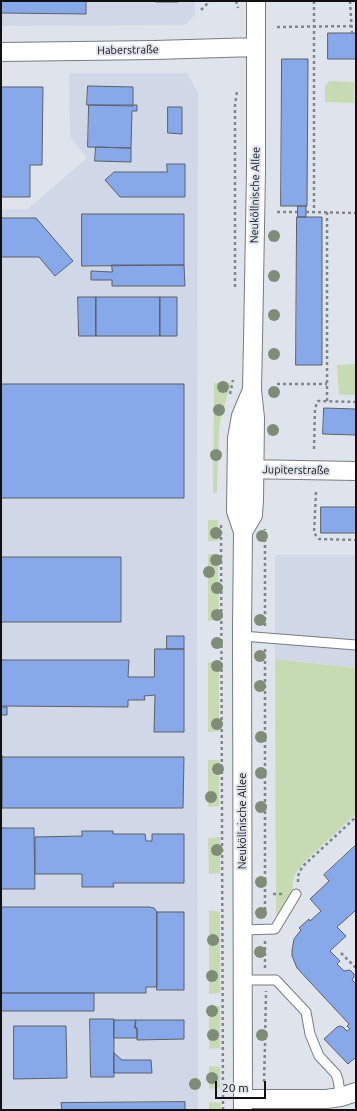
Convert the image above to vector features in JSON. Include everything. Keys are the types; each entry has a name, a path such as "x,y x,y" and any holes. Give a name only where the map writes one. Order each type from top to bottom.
{"street":[{"name":"Neuköllnische Allee","path":"243,1104 243,532 236,510 246,469 237,438 240,416 252,390 254,341 256,1"},
{"name":"Haberstraße","path":"1,52 256,47"},
{"name":"Jupiterstraße","path":"246,469 356,471"},
{"path":"243,1104 326,1099 349,1094"}],"lane":[{"path":"242,636 356,645"},
{"path":"243,930 275,929 296,894"},
{"path":"243,980 276,980 306,1012 310,1034 319,1056 336,1074 338,1080 349,1094"}],"path":[{"path":"201,10 210,1"},
{"path":"314,1 314,212"},
{"path":"350,1 352,33"},
{"path":"277,26 356,26"},
{"path":"277,212 298,212"},
{"path":"306,212 356,213"},
{"path":"327,212 327,401"},
{"path":"277,384 327,384"},
{"path":"314,449 315,408 318,401 356,402"},
{"path":"316,492 314,533 319,539 356,540"},
{"path":"264,1069 266,980 264,545 266,521"},
{"path":"296,894 299,890 298,876 302,867 356,817"},
{"path":"341,954 355,967 356,966"}],"shaded area":[{"path":"1,1 195,1 195,15 185,25 1,26"},
{"path":"69,73 187,73 198,93 198,1110 1,1110 1,209 28,209 87,158 70,137"},
{"path":"275,555 356,555 356,668 275,659"}],"green space":[{"path":"330,81 354,82 354,103 325,102 325,86"},
{"path":"356,364 356,395 339,395 337,365"},
{"path":"214,383 231,383 221,417 219,430 217,493 213,493"},
{"path":"208,520 218,520 218,541 208,541"},
{"path":"208,554 218,554 219,620 208,621"},
{"path":"275,659 356,668 356,814 303,863 294,876 292,891 276,916"},
{"path":"208,662 219,662 219,731 208,732"},
{"path":"208,760 219,760 219,806 208,807"},
{"path":"220,837 220,873 209,874 208,838"},
{"path":"209,910 220,912 220,993 209,994"},
{"path":"209,1006 220,1006 220,1048 209,1049"},
{"path":"209,1066 220,1067 220,1088 209,1089"},
{"path":"209,1102 221,1103 221,1110 209,1110"}],"building":[{"path":"1,1 86,1 86,14 1,13"},
{"path":"155,1 179,1 156,2"},
{"path":"328,33 356,33 356,59 328,59"},
{"path":"282,59 308,59 307,206 281,206"},
{"path":"88,86 133,87 133,106 87,105"},
{"path":"1,87 43,87 42,165 30,165 30,197 1,197"},
{"path":"89,105 137,105 137,111 132,111 131,148 88,147"},
{"path":"168,107 182,107 182,134 168,133"},
{"path":"96,147 131,148 131,162 95,161"},
{"path":"167,164 185,164 185,197 120,197 105,180 114,172 167,172"},
{"path":"298,206 306,206 306,217 298,217"},
{"path":"82,214 184,214 184,265 82,266"},
{"path":"297,217 322,217 322,365 296,365"},
{"path":"1,218 36,218 73,261 55,276 39,257 1,257"},
{"path":"112,265 184,265 185,286 112,286 112,280 91,280 91,271 112,272"},
{"path":"78,297 96,297 96,336 79,336"},
{"path":"96,297 160,297 160,336 96,336"},
{"path":"160,297 177,297 177,336 160,336"},
{"path":"1,384 184,384 184,498 1,498"},
{"path":"324,408 356,409 356,435 323,434"},
{"path":"321,507 356,507 356,533 321,533"},
{"path":"1,557 121,557 121,622 1,622"},
{"path":"167,636 184,636 184,649 167,649"},
{"path":"155,649 184,649 184,732 154,732 155,695 144,696 145,700 128,700 128,707 1,706 1,660 129,660 128,677 154,677"},
{"path":"1,707 7,707 7,715 1,715"},
{"path":"2,755 2,809 1,809"},
{"path":"2,757 184,757 183,808 2,808"},
{"path":"1,828 34,828 35,889 1,889"},
{"path":"82,831 113,831 113,834 145,834 146,841 152,841 152,834 184,834 184,883 113,883 114,887 82,887 82,874 35,874 35,837 82,836"},
{"path":"356,845 356,910 337,927 346,936 330,951 340,961 337,964 344,971 350,970 354,974 352,980 356,984 356,1057 348,1064 324,1039 337,1027 343,1027 347,1031 350,1029 347,1026 349,1024 297,968 292,956 292,950 294,939 301,930 299,928 321,911 310,899 329,881 324,875"},
{"path":"1,907 154,908 157,912 157,987 146,987 146,993 1,993"},
{"path":"157,912 184,912 184,990 157,990"},
{"path":"1,993 94,993 94,1011 1,1011"},
{"path":"90,1019 114,1019 114,1077 91,1077"},
{"path":"114,1020 136,1020 135,1028 137,1028 137,1038 114,1038"},
{"path":"136,1020 184,1020 184,1039 137,1040 137,1028 135,1028"},
{"path":"14,1026 66,1026 67,1078 14,1079"},
{"path":"114,1053 122,1060 151,1060 152,1073 114,1073"},
{"path":"185,1102 185,1110 62,1110 61,1103"}]}
